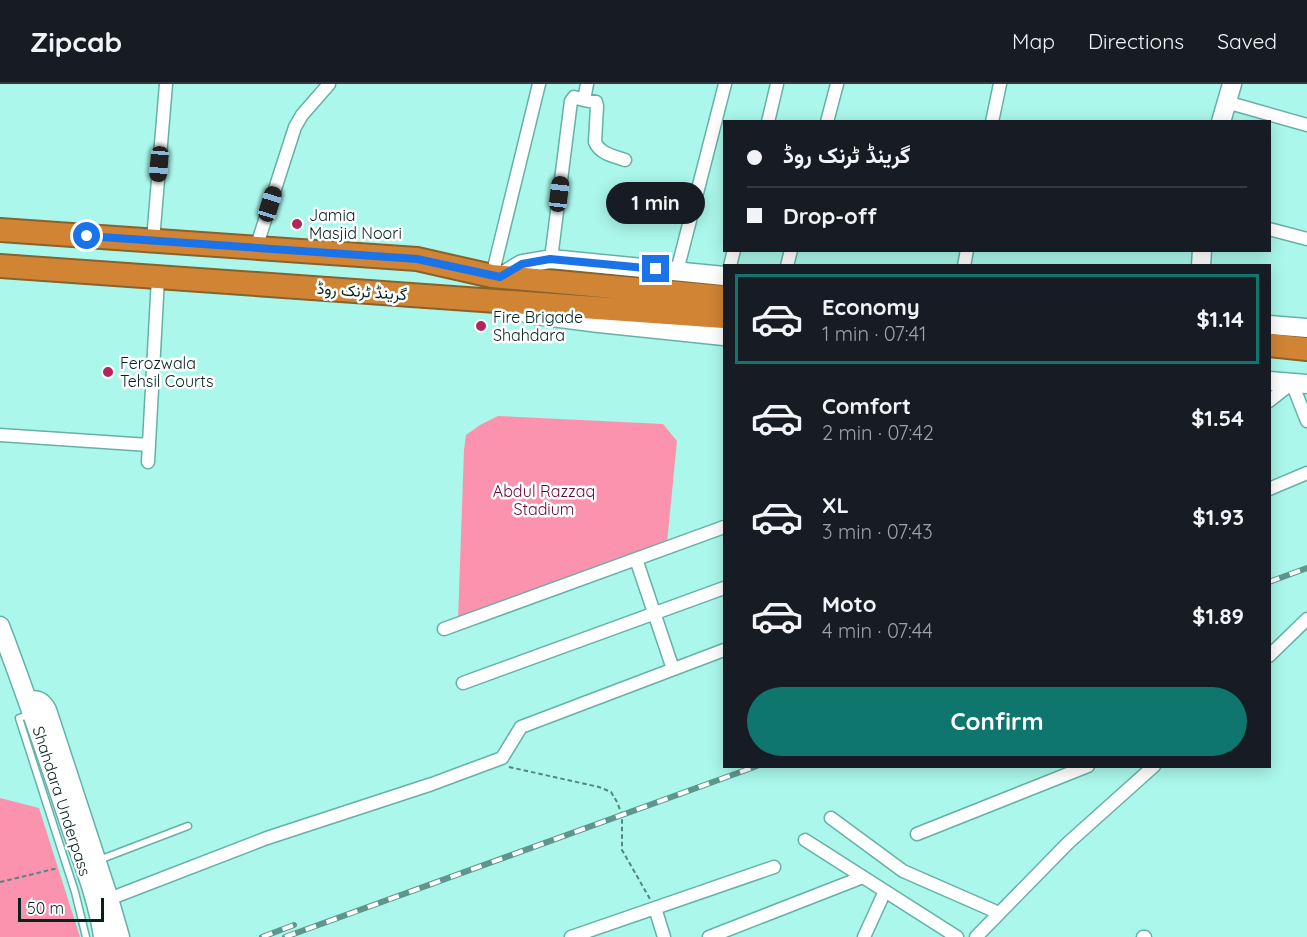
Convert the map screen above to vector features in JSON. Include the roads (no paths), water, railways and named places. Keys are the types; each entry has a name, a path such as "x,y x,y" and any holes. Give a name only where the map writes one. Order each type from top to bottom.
{"highway":[{"path":"0,230 417,259 496,276 723,297"},
{"name":"گرینڈ ٹرنک روڈ","path":"0,266 723,316"},
{"path":"1271,345 1307,349"},
{"path":"1271,360 1307,363"}],"street":[{"path":"153,240 166,84"},
{"path":"256,248 295,128 302,115 329,84"},
{"path":"496,276 539,84"},
{"path":"584,99 587,84"},
{"path":"676,271 725,84"},
{"path":"768,120 777,84"},
{"path":"828,120 837,84"},
{"path":"992,120 1000,84"},
{"path":"1222,120 1232,84"},
{"path":"550,259 571,101 574,97 596,102 595,142 597,147 625,160"},
{"path":"1226,102 1307,125"},
{"path":"1271,230 1307,239"},
{"path":"496,276 522,264 550,259 723,276"},
{"path":"148,462 159,278"},
{"path":"508,301 528,314 723,336"},
{"path":"1271,325 1307,328"},
{"path":"1271,381 1299,384"},
{"path":"1271,401 1299,384"},
{"path":"1299,384 1307,421"},
{"path":"0,435 149,445"},
{"path":"1271,488 1307,473"},
{"path":"444,629 723,527"},
{"path":"636,559 674,669"},
{"path":"463,683 723,588"},
{"path":"1271,654 1307,619"},
{"name":"Shahdara Underpass","path":"0,626 31,708 100,918 103,937"},
{"path":"109,899 267,838 432,784 502,758 521,727 723,650"},
{"path":"31,708 36,700 41,701 47,710 120,937"},
{"path":"917,834 1083,768"},
{"path":"976,937 1068,843 1152,768"},
{"path":"831,818 903,871 999,913"},
{"path":"805,840 957,937"},
{"path":"571,937 774,867"},
{"path":"709,937 863,877"},
{"path":"864,937 885,891"},
{"path":"655,908 664,937"}],"lane":[{"path":"31,708 19,718 66,865 86,937"},
{"path":"96,861 188,826"}],"railway":[{"path":"1271,581 1307,568"},
{"path":"285,937 751,768"},
{"path":"262,937 294,925"}],"place":[{"name":"Jamia Masjid Noori","path":"297,224"},
{"name":"Fire Brigade Shahdara","path":"481,326"},
{"name":"Ferozwala Tehsil Courts","path":"108,372"}],"park label":[{"name":"Abdul Razzaq Stadium","path":"544,500"}]}
